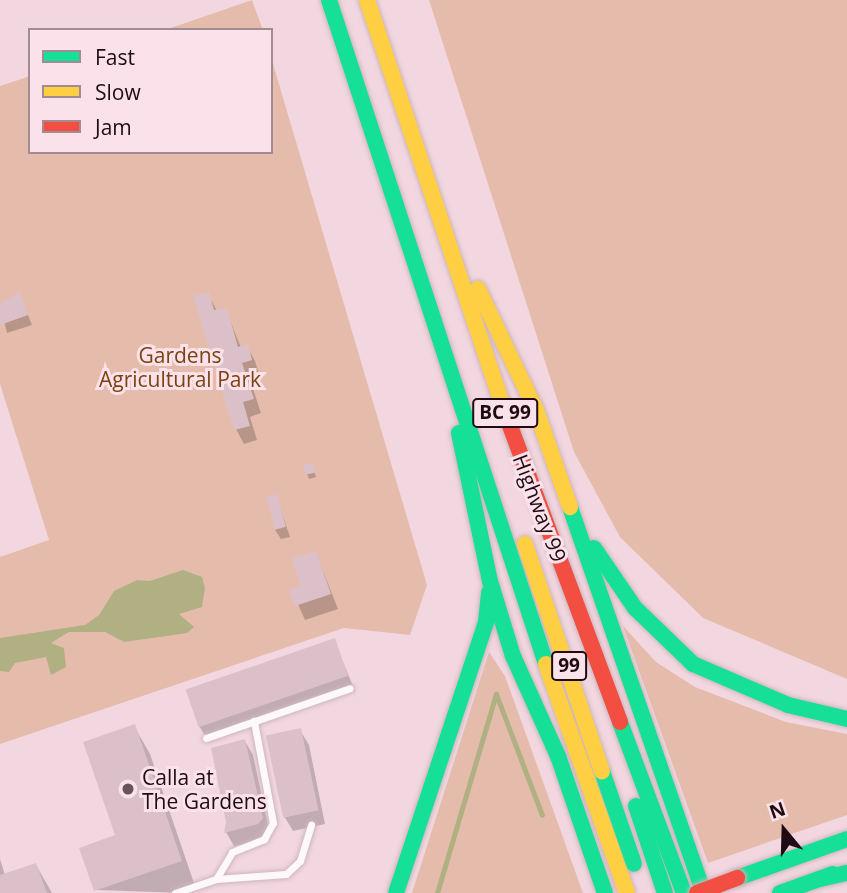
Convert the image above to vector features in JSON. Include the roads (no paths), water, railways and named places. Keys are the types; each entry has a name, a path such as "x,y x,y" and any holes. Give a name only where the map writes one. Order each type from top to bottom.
{"main road":[{"name":"Highway 99","path":"329,0 627,893"},
{"name":"Highway 99","path":"367,0 436,200 508,423 684,893"},
{"path":"436,200 536,411 704,893"},
{"path":"456,386 459,440 490,581 513,656 558,756 605,893"},
{"name":"99","path":"477,447 502,482 644,893"},
{"path":"573,515 635,608 693,664 789,705 847,719"},
{"path":"396,893 486,622 490,581"},
{"name":"99","path":"584,624 592,671 665,893"},
{"path":"697,893 847,839"},
{"path":"780,893 847,871"}],"lane":[{"path":"206,738 350,688"},
{"path":"216,879 232,852 264,839 274,823 254,721"},
{"path":"175,893 216,879 286,874 300,861 311,825"}],"waterway":[{"path":"437,893 496,694 542,815"}],"place":[{"name":"Calla at The Gardens","path":"128,789"}],"park label":[{"name":"Gardens Agricultural Park","path":"180,367"}]}
